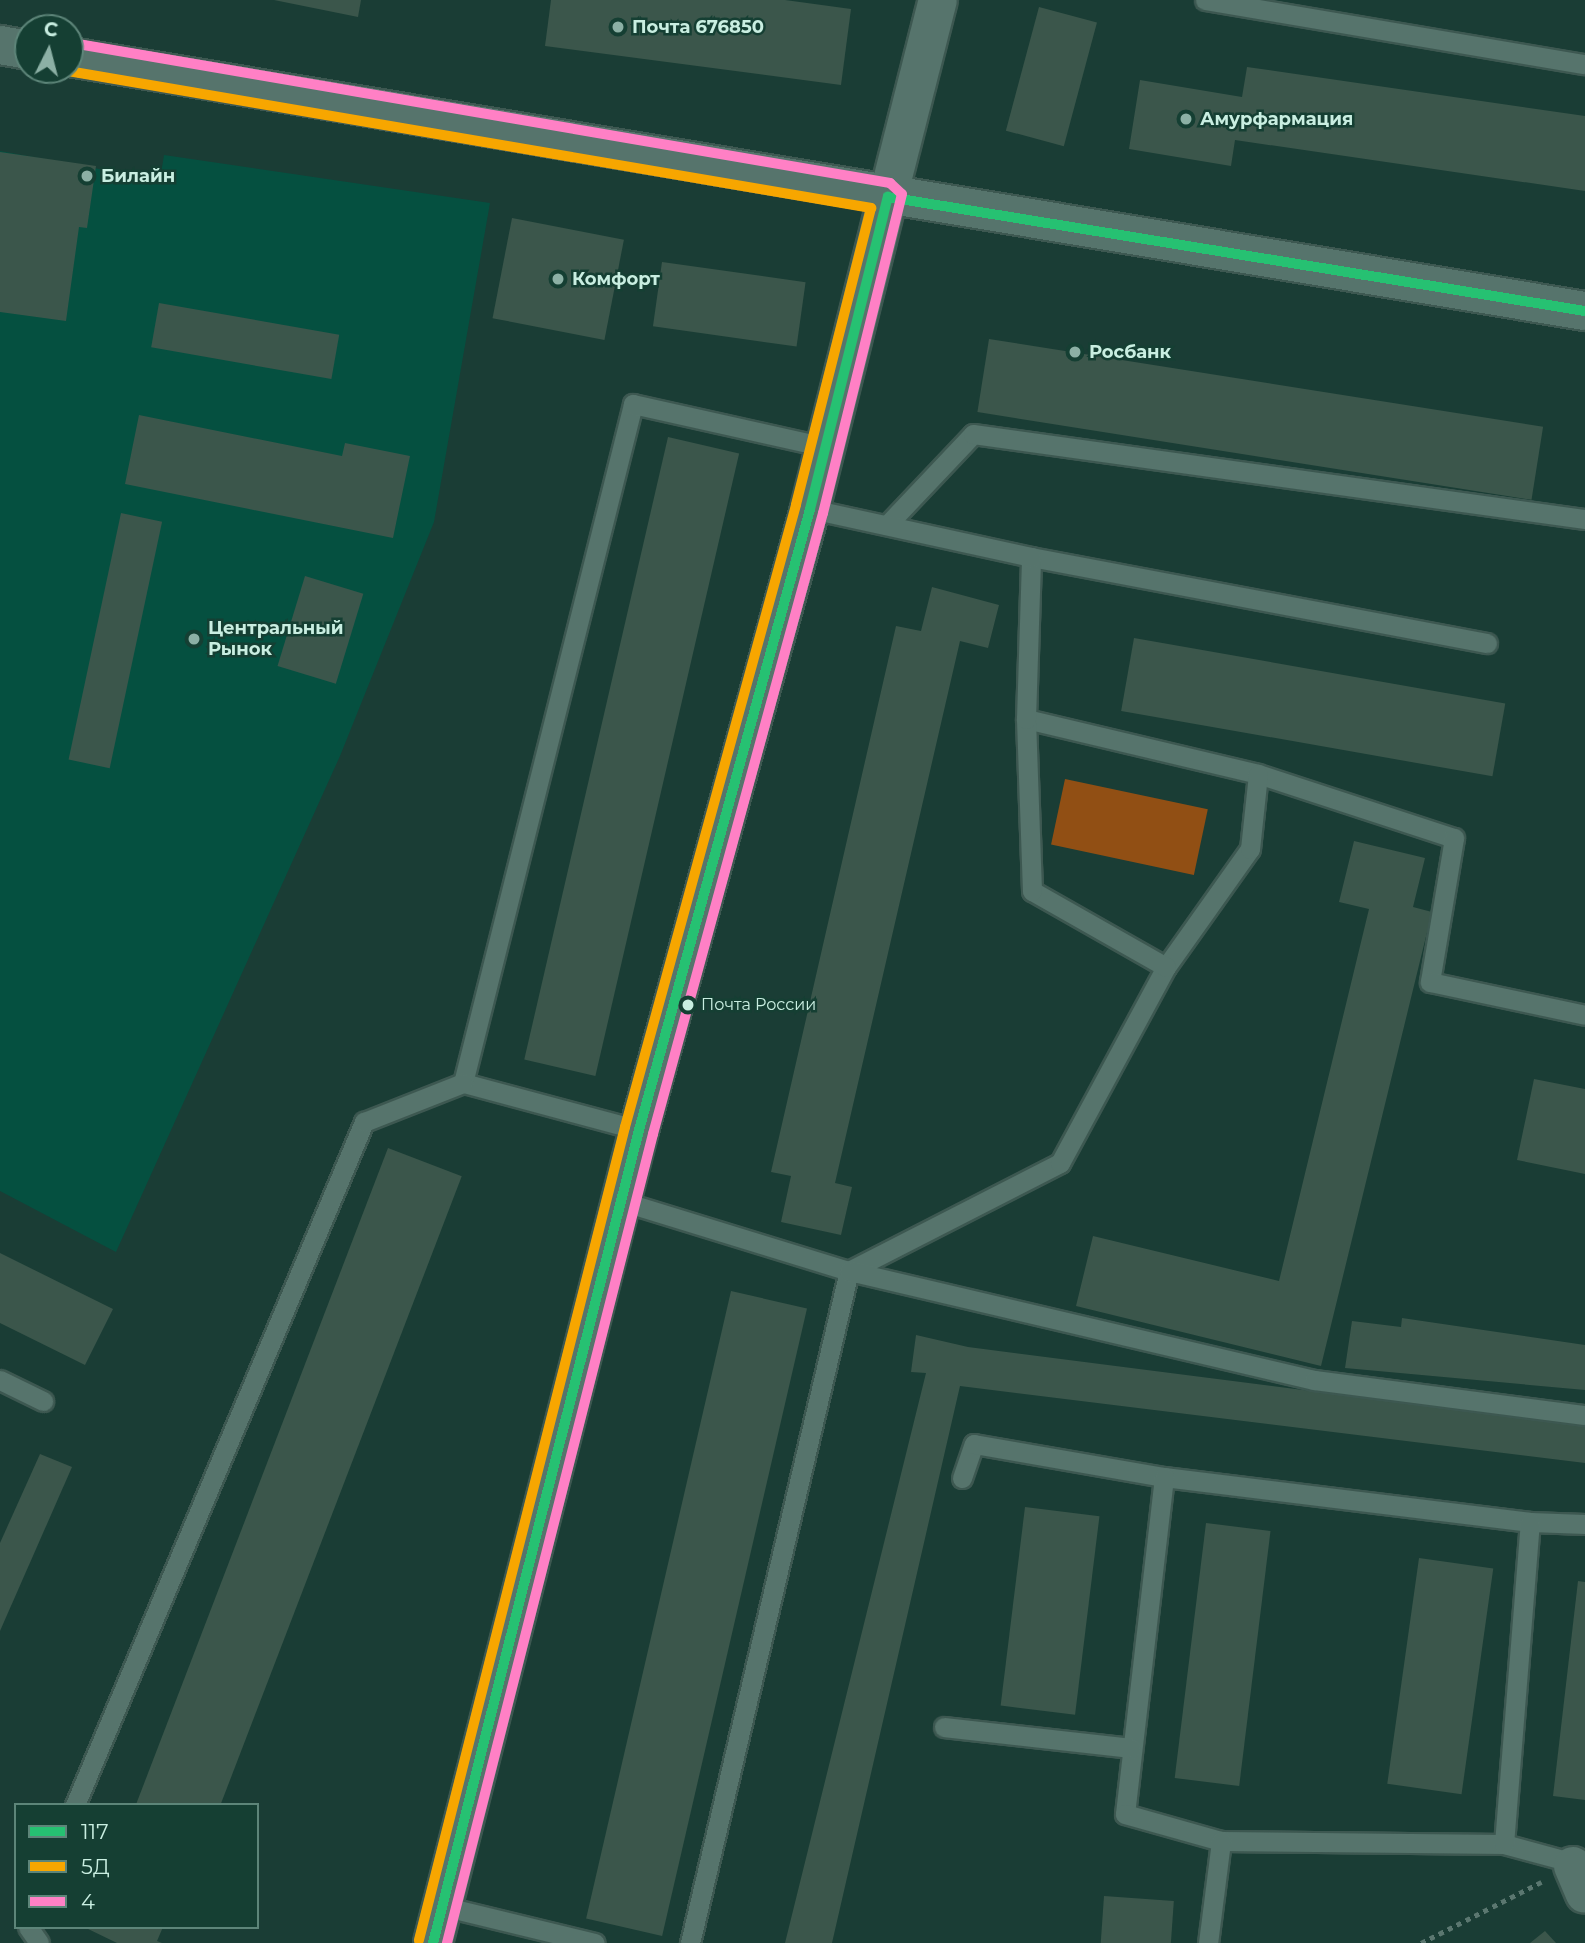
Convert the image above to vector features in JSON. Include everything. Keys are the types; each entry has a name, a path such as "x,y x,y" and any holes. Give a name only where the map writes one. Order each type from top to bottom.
{"street":[{"path":"433,1943 639,1129 810,509 938,0"},
{"path":"84,59 888,197 1585,311"}],"lane":[{"path":"1205,0 1585,64"},
{"path":"463,1083 633,404 825,447"},
{"path":"887,525 974,434 1585,519"},
{"path":"810,509 1031,557 1487,643"},
{"path":"1031,557 1026,719 1032,891 1166,967"},
{"path":"1026,719 1258,774 1454,838 1430,982 1585,1016"},
{"path":"690,1943 849,1271 1060,1163 1166,967 1250,849 1258,774"},
{"path":"76,1803 364,1122 463,1083 639,1129"},
{"path":"621,1201 849,1271 1314,1380 1585,1415"},
{"path":"0,1380 43,1401"},
{"path":"962,1478 974,1444 1164,1477 1530,1522 1585,1524"},
{"path":"1164,1477 1125,1814 1221,1841 1504,1844 1581,1874"},
{"path":"1504,1844 1530,1522"},
{"path":"944,1727 1131,1748"},
{"path":"1208,1943 1221,1841"},
{"path":"442,1906 595,1943"}],"path":[{"path":"1420,1943 1581,1874"}],"shaded area":[{"name":"Центральный Рынок","path":"0,151 160,180 164,155 490,203 434,522 340,756 116,1252 0,1191"},
{"path":"1065,779 1208,809 1194,875 1051,845"}],"building":[{"path":"274,0 361,0 358,17"},
{"path":"551,0 785,0 851,9 841,85 545,46"},
{"path":"1039,7 1097,23 1064,146 1006,131"},
{"path":"1247,67 1585,116 1585,191 1235,140 1231,166 1129,149 1140,80 1242,97"},
{"path":"0,152 96,166 87,228 79,227 66,321 0,312"},
{"name":"Комфорт","path":"512,218 624,240 604,340 493,318"},
{"path":"662,262 806,282 797,347 653,326"},
{"path":"159,303 339,335 331,379 151,347"},
{"path":"989,339 1543,427 1532,500 977,412"},
{"path":"139,415 342,456 345,443 410,456 393,538 125,484"},
{"path":"668,437 739,453 595,1076 524,1060"},
{"path":"121,513 162,522 110,768 69,759"},
{"path":"305,576 363,594 336,684 278,666"},
{"path":"932,587 999,605 988,648 960,641 835,1183 852,1187 841,1235 781,1222 791,1176 771,1172 896,626 921,631"},
{"path":"1134,638 1505,703 1492,776 1121,711"},
{"path":"1354,841 1425,858 1413,907 1432,912 1321,1366 1076,1306 1093,1236 1279,1281 1369,909 1339,902"},
{"path":"1534,1079 1585,1089 1585,1174 1517,1160"},
{"path":"388,1148 462,1176 221,1803 137,1803"},
{"path":"0,1253 113,1309 85,1365 0,1323"},
{"path":"731,1291 807,1309 662,1936 586,1918"},
{"path":"1402,1318 1585,1345 1585,1390 1345,1368 1352,1321 1401,1327"},
{"path":"916,1335 968,1347 1585,1426 1585,1463 960,1386 832,1943 785,1943 926,1373 911,1372"},
{"path":"40,1454 72,1467 0,1631 0,1543"},
{"path":"1025,1507 1099,1516 1075,1715 1001,1706"},
{"path":"1206,1523 1271,1531 1239,1786 1175,1778"},
{"path":"1419,1558 1493,1568 1462,1794 1387,1784"},
{"path":"1578,1581 1585,1582 1585,1800 1553,1796"},
{"path":"1104,1896 1174,1901 1171,1943 1101,1943"},
{"path":"88,1929 162,1929 157,1941 162,1943 117,1943"},
{"path":"1545,1931 1556,1943 1530,1943"}],"transit line":[{"name":"4","path":"84,45 890,183 902,194 823,513 653,1134 447,1943"},
{"name":"5Д","path":"84,74 871,208 796,505 625,1127 419,1940"},
{"name":"117","path":"888,197 1585,311"},
{"name":"117","path":"433,1943 639,1130 810,509 888,197"}],"place":[{"name":"Почта 676850","path":"618,27"},
{"name":"Амурфармация","path":"1186,119"},
{"name":"Билайн","path":"87,176"},
{"name":"Комфорт","path":"558,279"},
{"name":"Росбанк","path":"1075,352"},
{"name":"Центральный Рынок","path":"194,639"},
{"name":"Почта России","path":"688,1005"}]}
